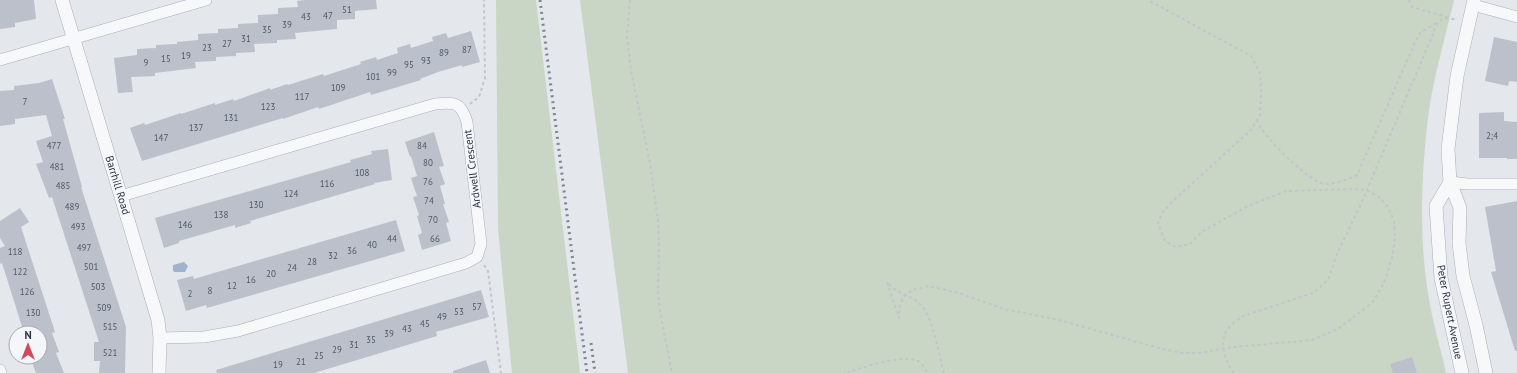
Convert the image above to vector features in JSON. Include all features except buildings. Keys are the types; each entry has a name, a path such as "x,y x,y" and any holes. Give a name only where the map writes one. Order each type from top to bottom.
{"street":[{"name":"Barrhill Road","path":"62,0 158,320 160,338 159,373"},
{"path":"0,60 206,0"},
{"path":"1474,3 1517,16"},
{"name":"Peter Rupert Avenue","path":"1474,3 1456,84 1448,149 1450,182 1460,208 1459,243 1463,276 1476,325 1486,373"},
{"path":"121,196 435,104 452,102 463,110"},
{"name":"Ardwell Crescent","path":"463,110 467,122 481,244 477,256"},
{"path":"1450,182 1472,184 1517,184"},
{"name":"Peter Rupert Avenue","path":"1450,182 1436,206 1441,278 1462,373"},
{"path":"160,338 204,337 238,331 466,263 477,256"}],"path":[{"path":"463,110 479,97 485,78 484,0"},
{"path":"630,0 627,37 631,71 650,162 657,213 659,250 658,291 660,311 672,373"},
{"path":"944,373 928,314 920,303 906,295 895,290 887,282 899,318 900,306 903,298 906,295 912,290 928,286 966,295 1004,310 1059,320 1181,353 1201,353 1224,348 1312,340 1338,329 1372,303 1384,283 1392,258 1395,238 1394,220 1388,206 1379,197 1367,190 1286,191 1248,206 1203,231 1190,244 1176,247 1166,241 1158,224 1162,213 1250,130 1260,115 1260,73 1251,56 1148,0"},
{"path":"1409,0 1412,7 1452,19"},
{"path":"1257,120 1261,128 1287,156 1302,171 1316,181 1325,184 1348,180 1358,175 1420,33 1447,18 1458,20"},
{"path":"1234,373 1228,366 1223,342 1225,333 1234,323 1243,316 1313,293 1328,280 1336,254 1367,190 1438,22"},
{"path":"477,256 488,271 501,373"},
{"path":"847,373 898,358 909,358 920,362 928,373"}],"green space":[{"path":"496,0 536,0 580,373 512,373 498,229"},
{"path":"580,0 1454,0 1430,103 1424,162 1422,209 1422,233 1429,299 1446,373 628,373"}],"water":[{"path":"184,262 188,266 185,272 174,272 173,265"}],"railway":[{"path":"540,0 587,373"},
{"path":"591,343 595,373"}]}
